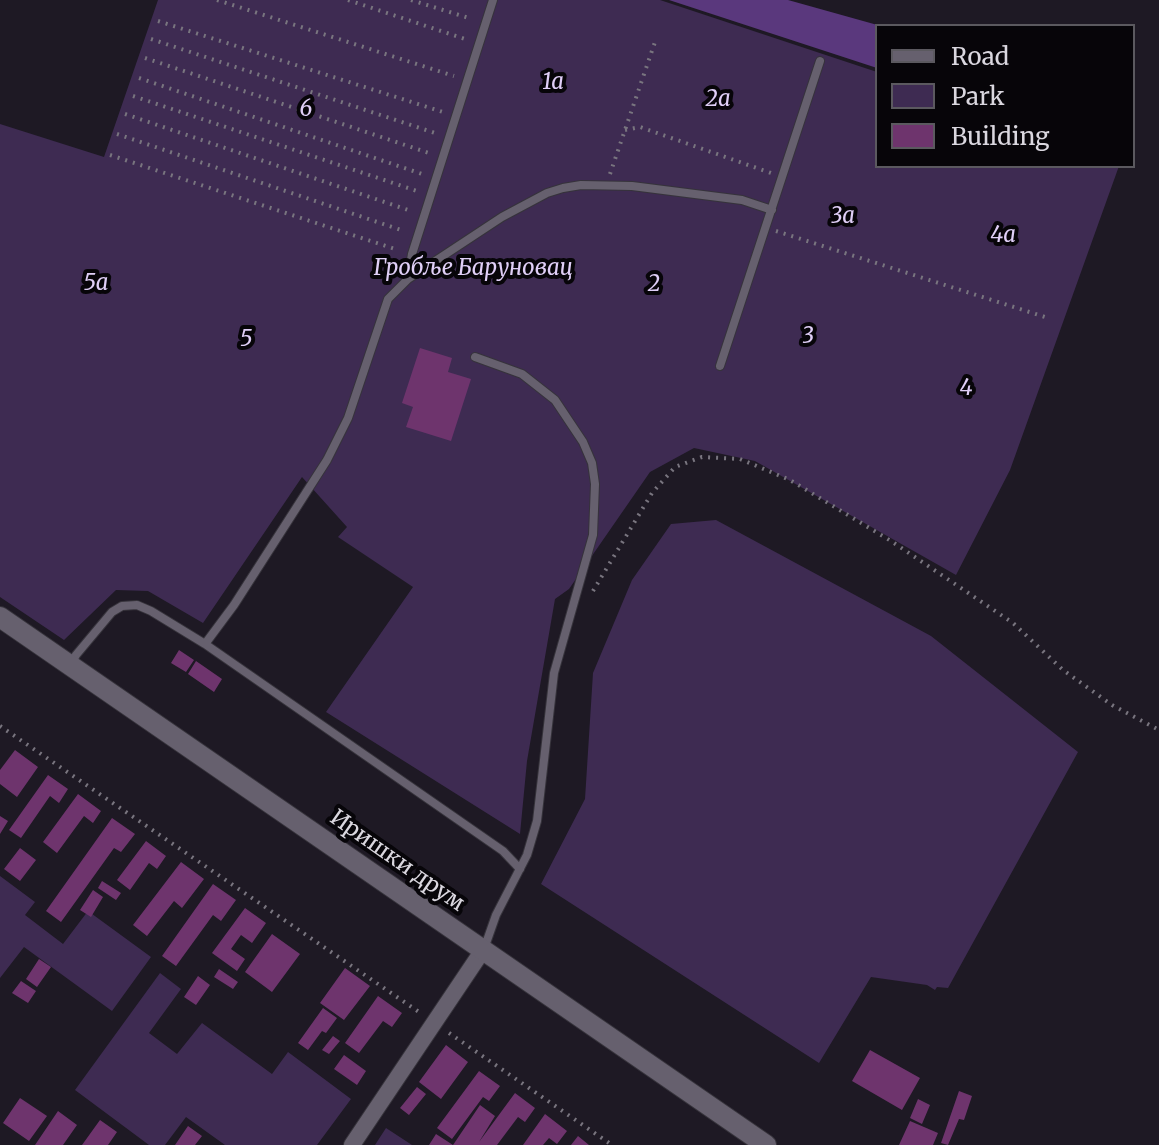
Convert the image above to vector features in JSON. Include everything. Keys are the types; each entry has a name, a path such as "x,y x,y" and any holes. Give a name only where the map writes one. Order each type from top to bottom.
{"street":[{"name":"Иришки друм","path":"0,617 766,1145"},
{"path":"352,1145 483,950"}],"lane":[{"path":"408,279 412,254 493,0"},
{"path":"720,366 820,61"},
{"path":"205,644 234,605 327,460 348,418 388,299 408,279 450,249 530,201 563,188 607,184 742,200 772,210"},
{"path":"475,357 522,374 555,400 576,431 592,463 595,484 593,535 577,601 554,673 537,821 527,855 496,915 483,950"},
{"path":"71,664 112,612 122,606 137,605 151,611 205,644 503,851 520,869"}],"path":[{"path":"217,0 467,80"},
{"path":"348,0 479,44"},
{"path":"411,0 485,24"},
{"path":"158,21 456,116"},
{"path":"151,39 449,137"},
{"path":"607,184 656,39"},
{"path":"145,58 443,157"},
{"path":"139,78 436,179"},
{"path":"133,96 431,195"},
{"path":"125,114 424,216"},
{"path":"625,130 640,127 782,177"},
{"path":"117,134 418,236"},
{"path":"110,155 412,254"},
{"path":"766,228 1045,317"},
{"path":"577,601 590,595 652,493 675,467 702,457 740,459 790,480 891,541 1013,623 1063,670 1112,705 1159,730"},
{"path":"0,726 612,1145"}],"green space":[{"name":"Гробље Баруновац","path":"158,0 660,0 875,71 875,168 1118,168 1010,470 956,575 755,461 694,448 650,472 569,589 555,599 527,761 520,834 326,712 413,587 338,537 347,527 302,477 203,623 148,591 116,590 64,640 0,597 0,124 104,157"},
{"path":"716,520 931,636 1078,752 948,988 937,987 935,990 927,985 871,977 819,1063 541,884 585,799 593,673 632,580 671,524"},
{"path":"0,876 35,902 25,915 63,944 88,911 151,957 112,1011 24,947 0,978"},
{"path":"160,973 181,989 149,1033 177,1054 202,1023 272,1074 288,1052 351,1099 317,1145 225,1145 186,1117 165,1145 149,1145 75,1090"},
{"path":"386,1128 412,1145 375,1145"}],"shaded area":[{"path":"669,0 788,0 875,24 875,67"}],"building":[{"path":"420,348 452,358 448,372 471,379 451,441 406,427 413,407 402,403"},
{"path":"179,650 194,660 186,672 171,663"},
{"path":"196,661 222,679 214,692 188,674"},
{"path":"15,750 38,767 17,797 0,784 0,770"},
{"path":"48,775 68,789 59,803 50,796 21,838 9,830"},
{"path":"78,794 101,811 93,823 84,816 57,853 43,842"},
{"path":"0,816 8,821 0,834"},
{"path":"112,818 135,834 121,852 114,848 61,922 46,911"},
{"path":"146,841 166,856 157,869 149,863 130,890 117,880"},
{"path":"20,848 36,860 20,881 4,869"},
{"path":"181,862 204,879 182,908 174,901 147,936 133,925"},
{"path":"102,881 121,893 116,900 98,888"},
{"path":"213,884 236,900 221,921 213,915 176,966 162,956"},
{"path":"93,890 103,897 91,917 80,910"},
{"path":"245,908 266,923 252,943 241,935 231,949 245,959 237,971 212,953"},
{"path":"272,934 300,954 272,992 245,972"},
{"path":"39,959 51,967 37,987 26,979"},
{"path":"345,968 370,986 344,1020 320,1003"},
{"path":"219,969 238,982 233,989 214,977"},
{"path":"198,976 210,985 196,1005 184,997"},
{"path":"21,981 36,991 28,1003 12,993"},
{"path":"378,996 402,1013 392,1027 383,1021 359,1053 345,1043"},
{"path":"323,1008 337,1018 308,1050 298,1043"},
{"path":"333,1036 340,1041 329,1054 322,1050"},
{"path":"446,1045 468,1062 441,1099 419,1082"},
{"path":"870,1050 920,1078 902,1110 852,1081"},
{"path":"344,1055 366,1071 357,1085 334,1069"},
{"path":"479,1071 500,1086 489,1101 483,1097 452,1139 437,1128"},
{"path":"417,1087 426,1094 409,1115 400,1108"},
{"path":"959,1091 972,1096 964,1120 959,1119 948,1145 941,1143"},
{"path":"515,1093 535,1108 525,1122 518,1117 497,1145 453,1145 480,1105 495,1116 479,1142"},
{"path":"20,1098 47,1116 29,1141 3,1123"},
{"path":"918,1099 930,1105 922,1124 910,1118"},
{"path":"58,1111 77,1125 63,1145 35,1145"},
{"path":"545,1114 567,1131 557,1144 549,1138 543,1145 523,1145"},
{"path":"100,1120 117,1132 108,1145 82,1145"},
{"path":"910,1121 938,1133 933,1145 899,1145"},
{"path":"188,1126 202,1136 195,1145 175,1145"},
{"path":"436,1134 453,1145 429,1145"},
{"path":"578,1136 589,1145 571,1145"}],"park label":[{"name":"1a","path":"553,83"},
{"name":"2a","path":"718,100"},
{"name":"6","path":"306,110"},
{"name":"3a","path":"843,217"},
{"name":"4a","path":"1003,236"},
{"name":"5a","path":"96,284"},
{"name":"2","path":"654,285"},
{"name":"3","path":"808,337"},
{"name":"5","path":"246,340"},
{"name":"4","path":"966,389"}]}
